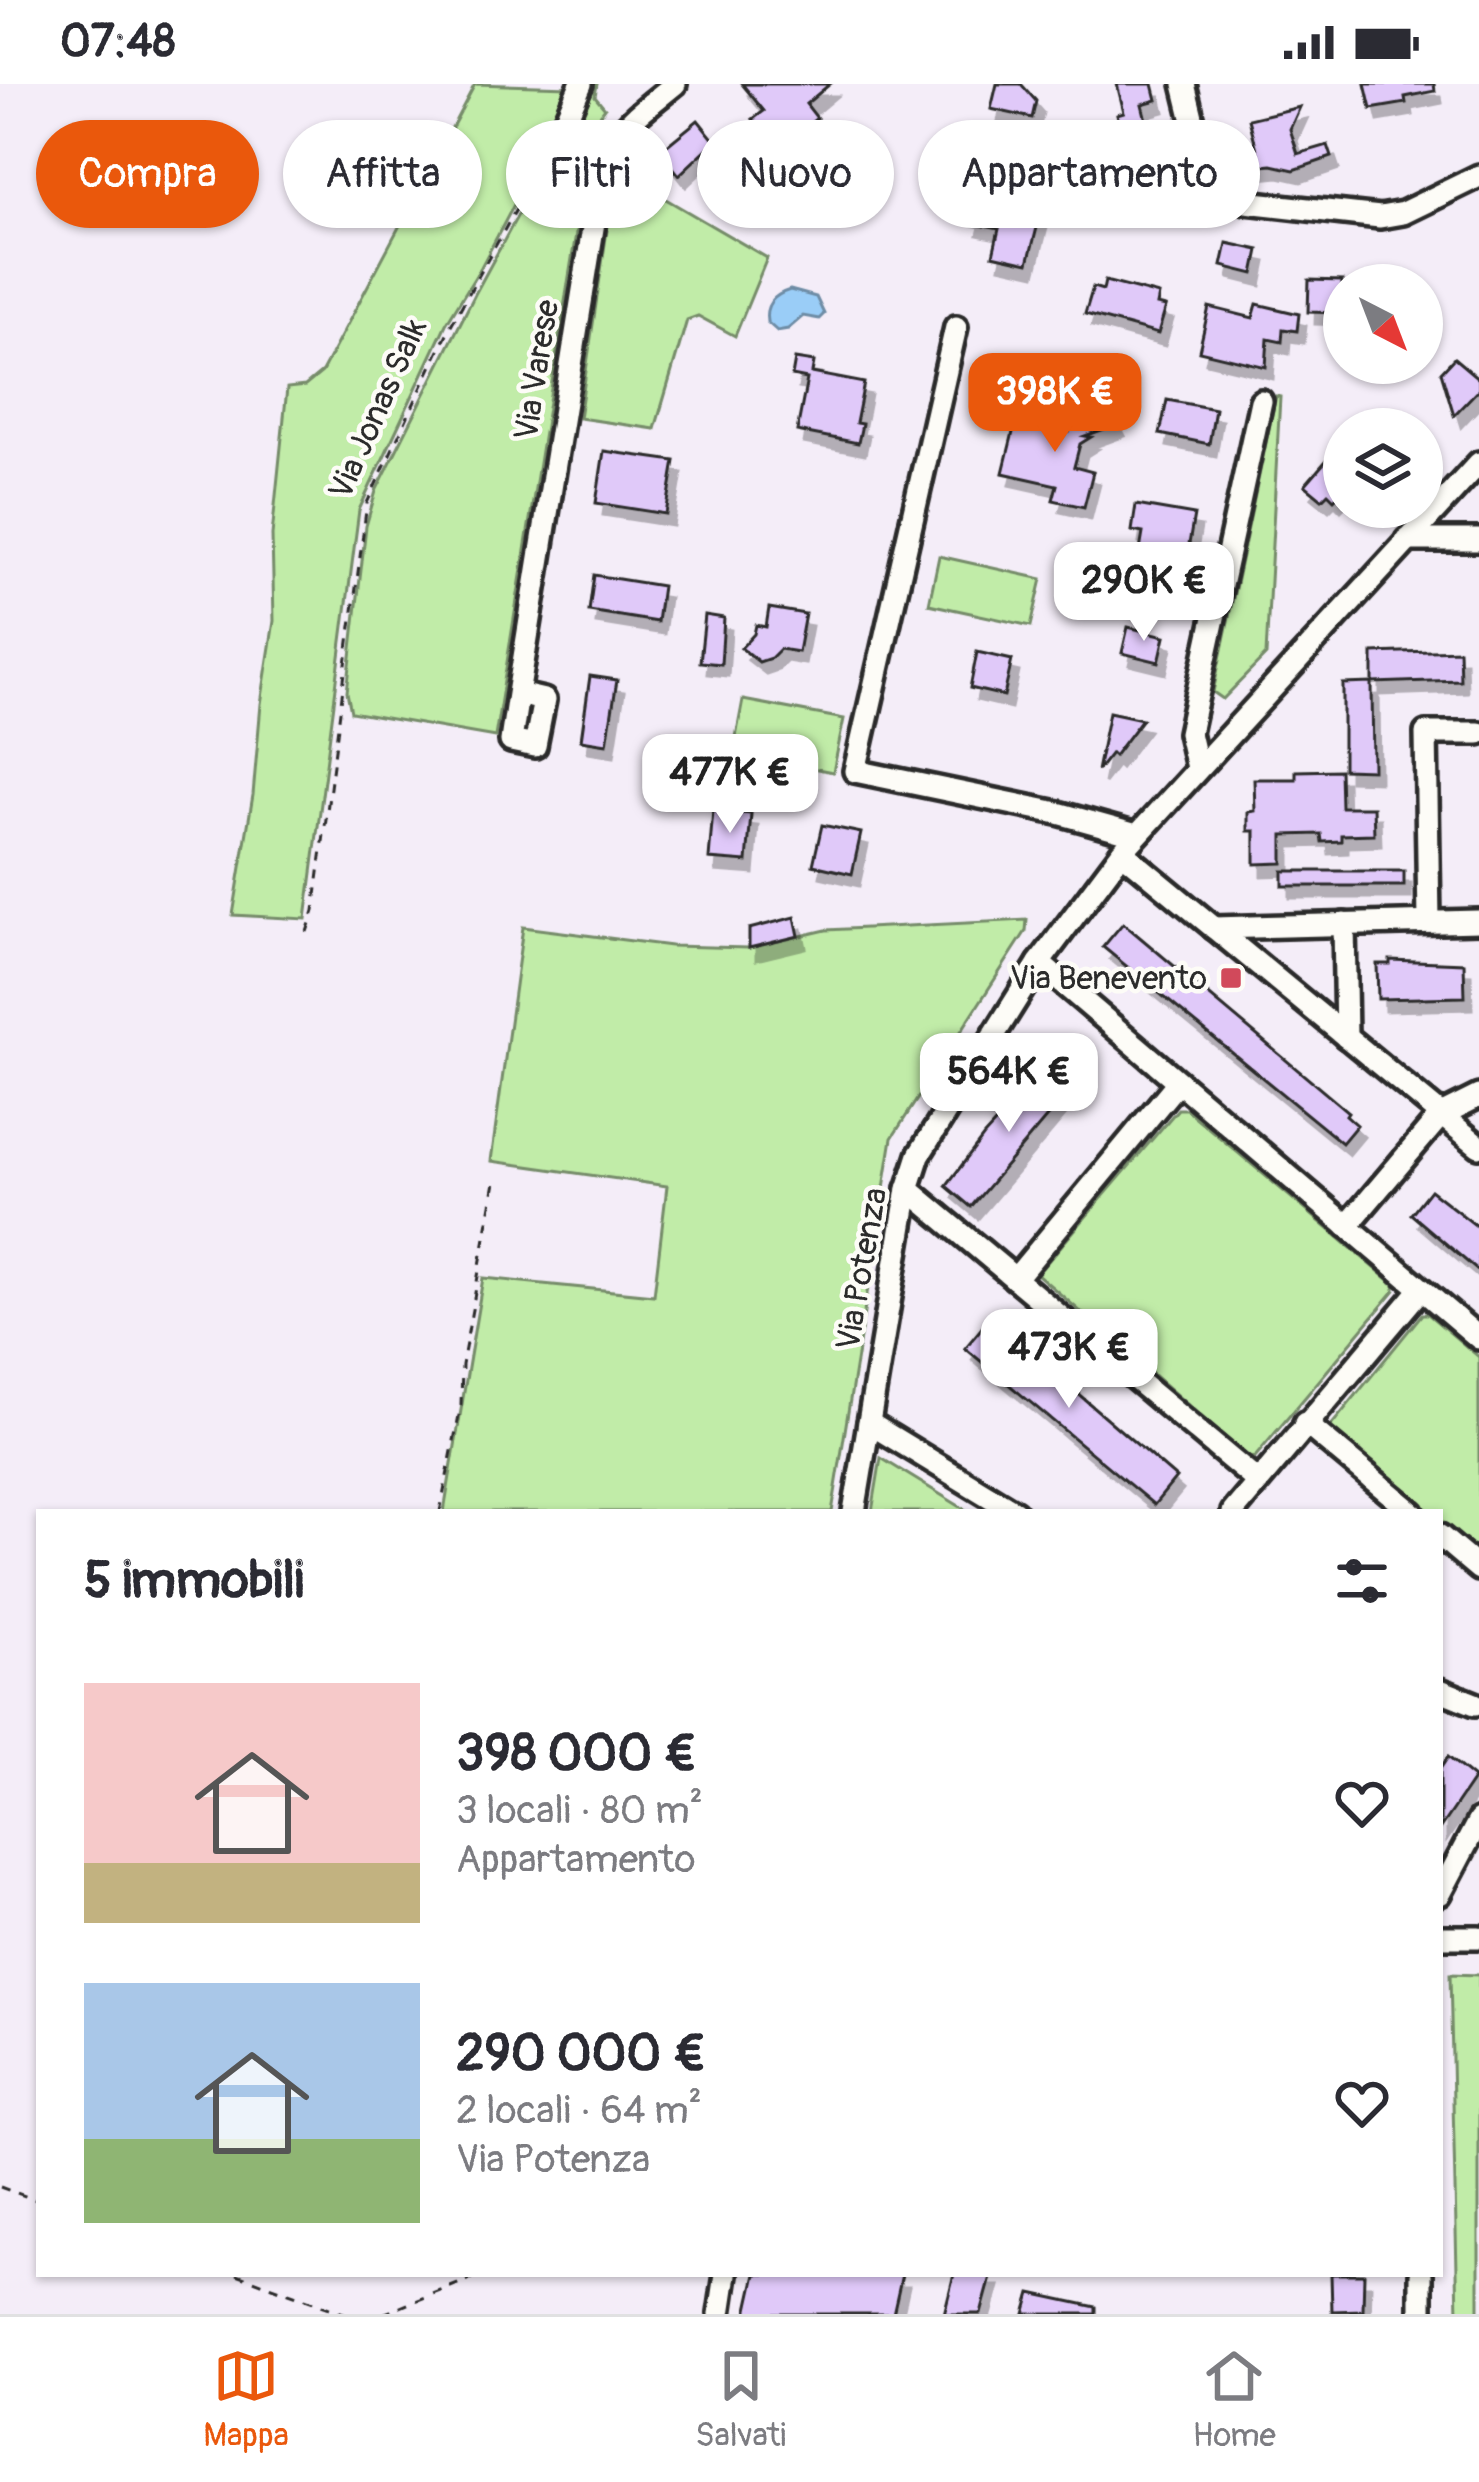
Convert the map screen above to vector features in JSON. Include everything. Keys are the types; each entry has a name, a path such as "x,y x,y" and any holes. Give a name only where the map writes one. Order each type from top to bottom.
{"street":[{"path":"565,120 581,84"},
{"name":"Via Varese","path":"518,694 604,165 625,125 675,84"},
{"path":"1184,84 1211,177 1246,202 1380,218 1403,213 1479,176"},
{"path":"956,326 855,771 1058,813 1129,843 1214,928 1479,1146"},
{"path":"1197,768 1190,733 1261,401"},
{"name":"Via Potenza","path":"855,1509 908,1189 919,1155 1039,963 1129,843 1479,463"},
{"path":"1407,540 1479,540"},
{"path":"1429,922 1426,733 1479,733"},
{"path":"1214,928 1479,921"},
{"path":"1344,924 1346,1037"},
{"path":"1039,963 1479,1338"},
{"path":"1015,1279 1178,1082"},
{"path":"1347,1226 1441,1115 1479,1096"},
{"path":"908,1189 1256,1480"},
{"path":"1235,1509 1421,1289"},
{"path":"869,1423 1010,1509"},
{"path":"1305,1423 1408,1509"},
{"path":"1443,1539 1479,1569"},
{"path":"1443,1691 1478,1706"},
{"path":"1443,1888 1479,1820"},
{"path":"1443,1937 1479,1937"},
{"path":"720,2314 726,2277"},
{"path":"1421,2277 1421,2314"}],"path":[{"name":"Via Jonas Salk","path":"308,932 367,503 451,325 506,228"},
{"path":"441,1509 496,1182"},
{"path":"0,2187 36,2200"},
{"path":"245,2277 346,2314"},
{"path":"383,2314 476,2277"}],"green space":[{"path":"475,84 569,87 558,120 506,120 506,220 446,324 359,510 306,919 233,915 274,621 272,535 287,388 305,386 322,372 398,228 482,228 482,120 456,120"},
{"path":"589,84 597,84 595,96 605,108 596,120 569,120"},
{"path":"673,203 697,217 697,228 716,228 767,258 735,336 698,316 687,320 655,429 579,418 607,228 673,228"},
{"path":"511,228 577,228 495,737 351,712 347,692 366,526 376,491"},
{"path":"1276,396 1280,397 1266,655 1223,699 1213,692"},
{"path":"939,556 1042,579 1031,626 929,604"},
{"path":"743,700 844,719 833,772 733,753"},
{"path":"1027,920 1026,931 892,1138 832,1509 444,1509 483,1278 654,1295 667,1186 491,1161 523,927 671,946 749,948 826,930"},
{"path":"1178,1109 1186,1109 1395,1285 1255,1457 1249,1458 1037,1274"},
{"path":"1422,1314 1428,1314 1479,1357 1479,1553 1443,1523 1443,1509 1426,1509 1330,1427"},
{"path":"881,1458 964,1509 872,1509"},
{"path":"1450,1974 1479,1975 1479,2314 1458,2314"}],"water":[{"path":"790,290 816,297 824,314 819,319 803,316 788,329 777,331 767,322 767,310 775,298"}],"building":[{"path":"742,84 830,84 806,104 814,120 753,119 764,111"},
{"path":"997,84 1021,84 1036,101 1032,118 991,109"},
{"path":"1117,84 1153,84 1157,100 1142,104 1146,120 1118,120 1117,114 1124,112"},
{"path":"1365,84 1434,84 1435,91 1405,97 1406,103 1371,109"},
{"path":"1300,107 1290,129 1298,154 1328,145 1332,157 1294,170 1260,166 1260,120 1249,119"},
{"path":"697,121 697,158 679,175 673,167 673,140"},
{"path":"994,228 1037,228 1028,263 993,255 999,229"},
{"path":"1227,243 1259,250 1254,274 1222,266"},
{"path":"1309,280 1323,280 1323,312 1308,312"},
{"path":"1105,281 1159,295 1157,305 1166,307 1158,334 1085,314 1093,287 1103,290"},
{"path":"1257,304 1299,314 1297,331 1283,329 1282,342 1268,339 1266,367 1199,351 1209,307 1253,318"},
{"path":"1454,358 1479,379 1479,389 1454,415 1443,379 1443,370"},
{"path":"795,359 814,362 812,373 864,383 856,423 862,424 858,443 797,431 807,379 792,376"},
{"path":"1167,400 1215,409 1209,444 1160,434"},
{"path":"1110,409 1118,424 1085,436 1091,437 1080,444 1074,467 1093,472 1084,507 1053,500 1057,485 1003,473 1016,420 1069,432 1073,414 1093,418"},
{"path":"604,451 675,461 666,514 596,503"},
{"path":"1323,464 1323,498 1305,485"},
{"path":"1136,505 1194,515 1179,574 1169,573 1169,578 1137,568 1143,533 1132,531"},
{"path":"594,575 662,586 657,622 589,611"},
{"path":"769,608 805,614 798,652 780,649 759,662 741,648 756,625 766,627"},
{"path":"705,615 724,618 721,664 700,662"},
{"path":"1128,627 1165,636 1159,662 1122,653"},
{"path":"1459,650 1460,680 1373,683 1373,653"},
{"path":"977,652 1012,660 1004,696 970,688"},
{"path":"590,676 617,680 607,744 581,740"},
{"path":"1372,683 1373,770 1343,769 1343,684"},
{"path":"1109,712 1142,719 1097,771"},
{"path":"1340,770 1341,807 1373,807 1374,834 1341,835 1341,841 1322,842 1321,834 1283,835 1283,863 1255,864 1255,831 1248,831 1248,812 1255,811 1254,779 1296,779 1296,771"},
{"path":"713,810 751,814 747,862 709,859"},
{"path":"822,825 861,833 852,874 813,865"},
{"path":"1283,871 1404,871 1404,886 1283,886"},
{"path":"795,917 799,936 749,948 749,929"},
{"path":"1123,923 1348,1112 1357,1125 1342,1143 1103,947"},
{"path":"1390,960 1464,963 1465,997 1378,999 1377,964 1390,964"},
{"path":"1050,1064 1074,1085 971,1207 946,1186"},
{"path":"1430,1190 1479,1228 1479,1272 1411,1214"},
{"path":"990,1318 1176,1478 1154,1505 965,1348"},
{"path":"1448,1757 1474,1778 1443,1824 1443,1764"},
{"path":"755,2277 901,2277 893,2314 747,2314"},
{"path":"953,2277 991,2277 981,2314 944,2314"},
{"path":"1331,2277 1364,2277 1363,2310 1332,2311"},
{"path":"1031,2293 1096,2307 1096,2314 1025,2314"}],"place":[{"name":"Via Benevento","path":"1231,978"}]}
